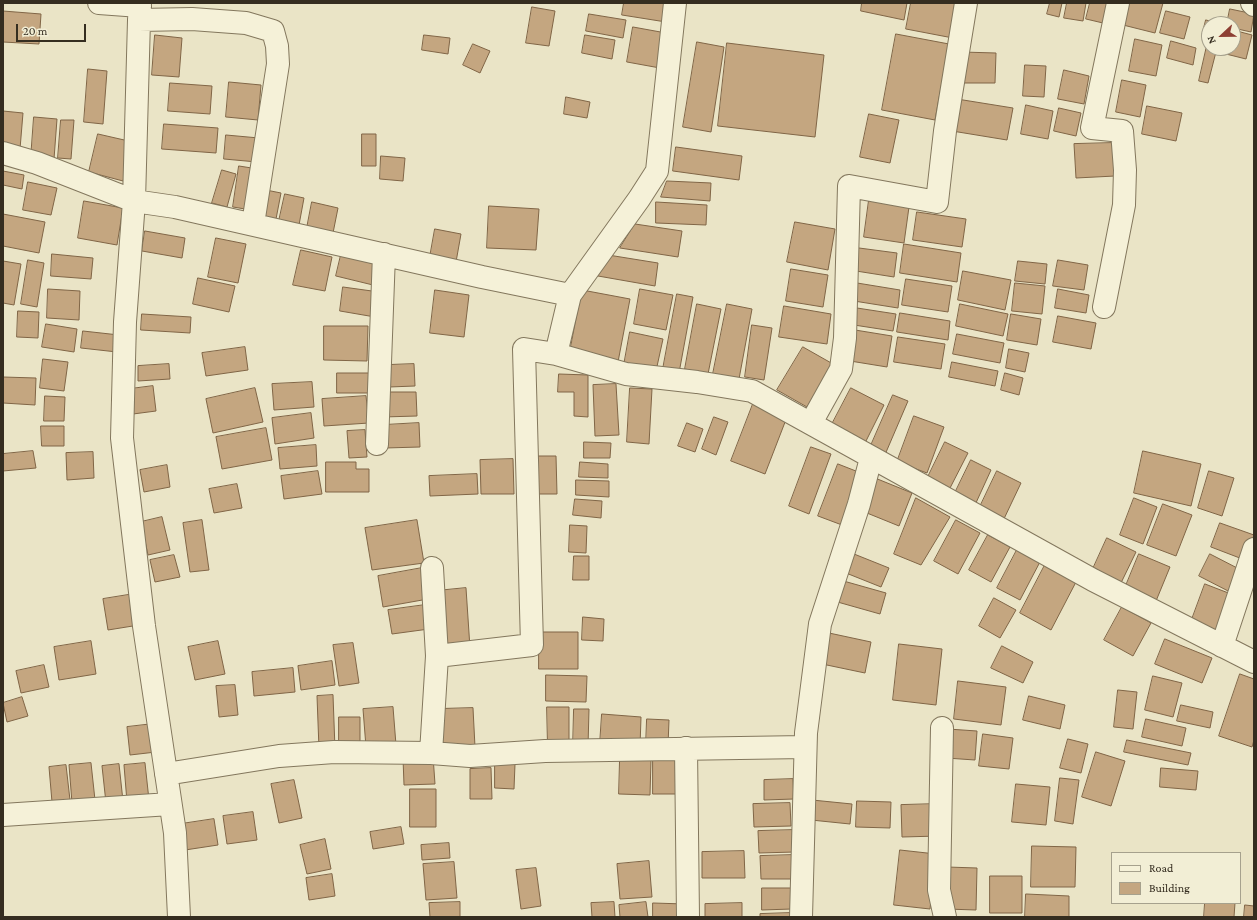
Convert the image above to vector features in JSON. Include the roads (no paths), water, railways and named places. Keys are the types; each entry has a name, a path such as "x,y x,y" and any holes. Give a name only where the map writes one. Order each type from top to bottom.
{"street":[{"path":"99,3 192,19 246,23 273,31 278,64 253,224"},
{"path":"556,354 570,295 657,170 675,3"},
{"path":"810,423 841,369 845,338 849,186 937,202 945,131 966,3"},
{"path":"1104,307 1124,205 1125,170 1122,131 1092,128 1118,3"},
{"path":"139,10 134,201 125,322 122,438 144,626 175,833 179,917"},
{"path":"3,152 37,163 134,201 175,207 482,277 570,295"},
{"path":"377,444 384,254"},
{"path":"437,656 532,645 524,349 556,354 626,374 697,382 752,391 1093,580 1254,662"},
{"path":"801,917 805,747 820,624 859,504 871,458"},
{"path":"1222,646 1254,550"},
{"path":"431,753 437,656 432,568"},
{"path":"942,728 939,890 945,917"},
{"path":"166,774 279,756 334,752 431,753 470,756 545,751 805,747"},
{"path":"686,748 688,917"},
{"path":"3,815 170,804"}]}
